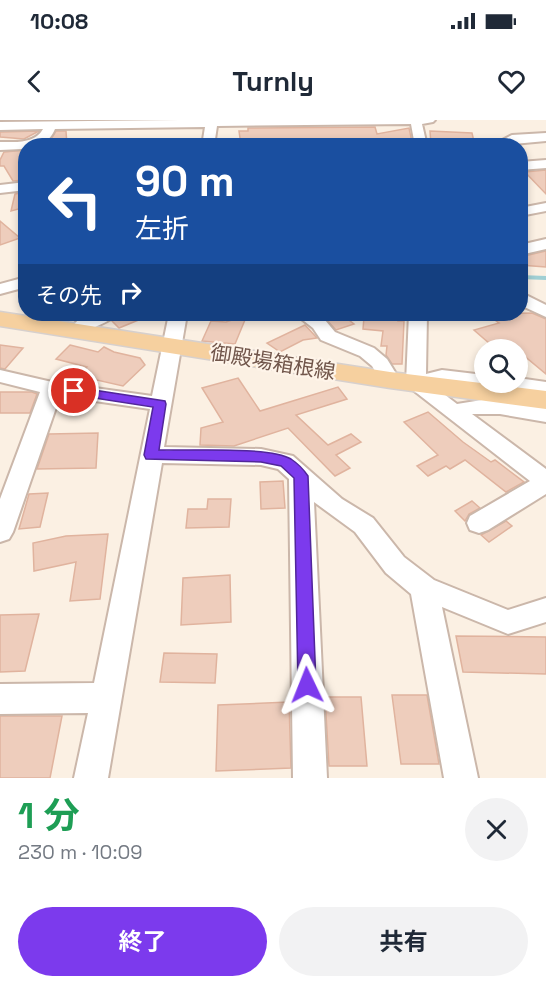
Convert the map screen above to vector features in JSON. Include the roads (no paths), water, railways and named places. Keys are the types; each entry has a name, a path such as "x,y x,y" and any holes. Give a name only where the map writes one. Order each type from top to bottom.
{"main road":[{"name":"御殿場箱根線","path":"0,319 390,380 546,400"}],"street":[{"path":"416,120 419,138"},
{"path":"0,126 429,120"},
{"path":"209,138 212,122"},
{"path":"42,138 54,124"},
{"path":"519,138 546,137"},
{"path":"0,146 18,144"},
{"path":"528,154 546,155"},
{"path":"528,165 546,164"},
{"path":"0,189 18,187"},
{"path":"528,210 546,207"},
{"path":"528,248 546,244"},
{"path":"0,289 18,284"},
{"path":"528,302 546,312"},
{"path":"77,331 91,321"},
{"path":"91,778 177,321"},
{"path":"314,321 328,336 367,352 380,363 390,380"},
{"path":"416,383 418,321"},
{"path":"0,376 52,388 160,404"},
{"path":"416,383 442,376 474,380"},
{"path":"416,383 546,482 479,523"},
{"path":"528,386 546,388"},
{"path":"0,532 52,388"},
{"path":"456,412 466,407 480,406 546,415"},
{"path":"151,455 261,457 285,462 333,505 364,525 395,565 424,588 508,622 546,610"},
{"path":"301,476 310,778"},
{"path":"424,588 461,778"},
{"path":"0,699 105,698"}],"waterway":[{"path":"528,277 546,278"}]}
